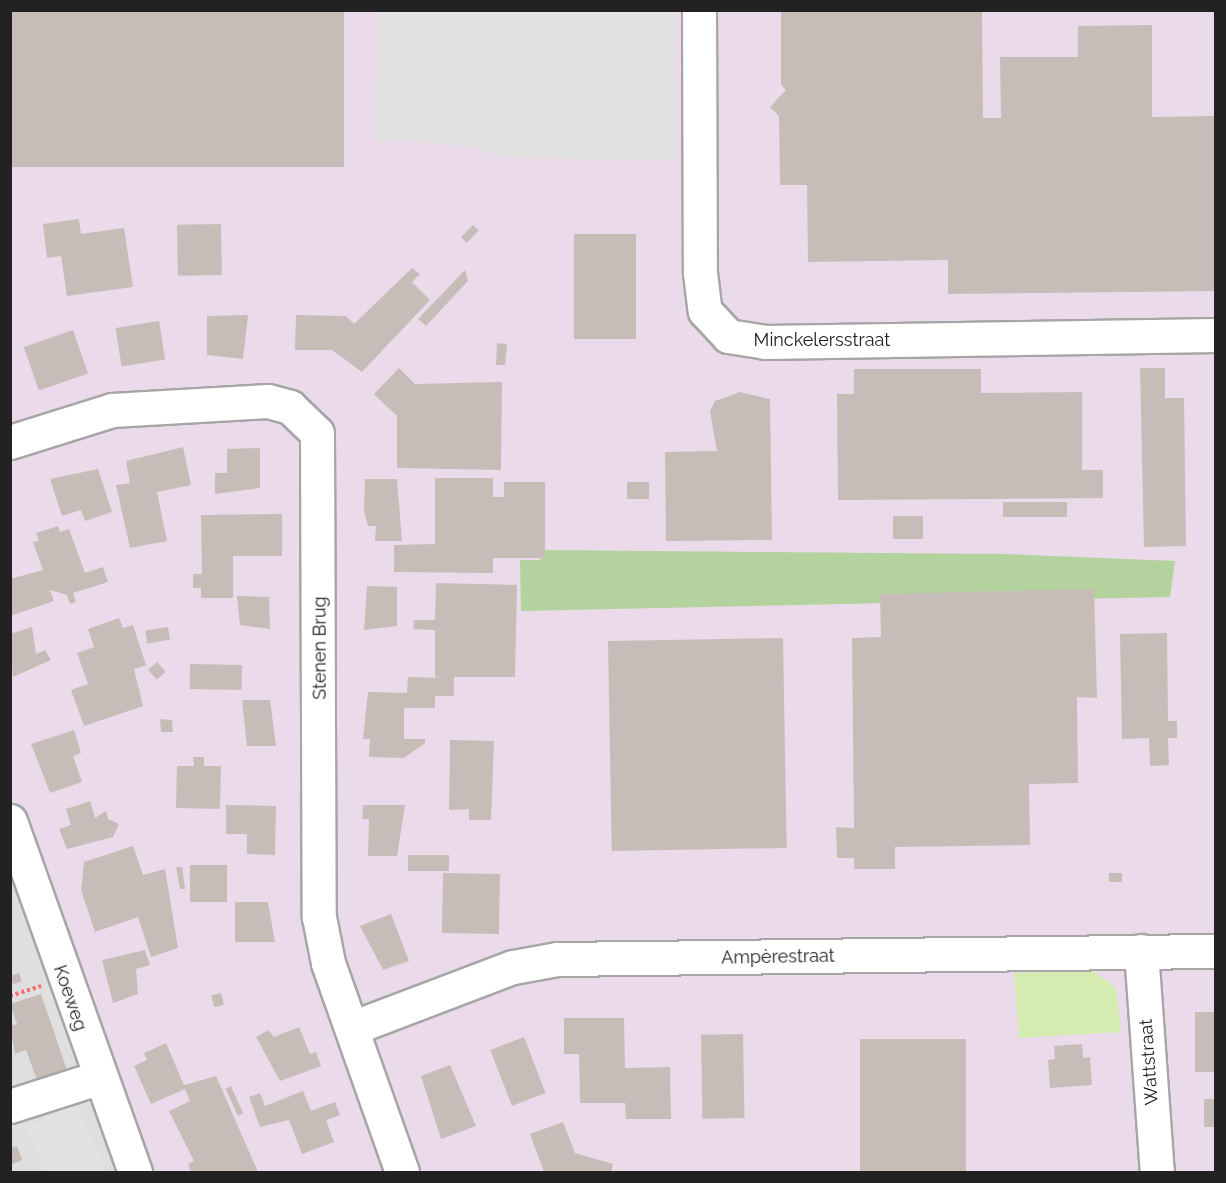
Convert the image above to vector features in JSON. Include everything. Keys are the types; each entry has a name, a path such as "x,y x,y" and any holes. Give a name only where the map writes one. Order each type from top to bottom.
{"street":[{"name":"Minckelersstraat","path":"699,10 700,273 705,312 729,336 765,342 1215,335"},
{"name":"Stenen Brug","path":"10,442 111,410 244,402 290,407 317,434 319,917 328,963 402,1173"},
{"name":"Koeweg","path":"10,821 97,1078 135,1173"},
{"name":"Wattstraat","path":"1142,951 1157,1173"},
{"name":"Ampèrestraat","path":"352,1028 513,967 557,959 1215,951"},
{"path":"10,1106 97,1078"}],"path":[{"path":"10,996 43,985"}],"shaded area":[{"path":"11,11 1215,11 1215,1172 150,1172 11,814"},
{"path":"377,11 675,11 676,160 501,158 482,149 441,143 376,141"},
{"path":"11,814 150,1172 11,1172"},
{"path":"77,1104 106,1172 45,1172 26,1127"}],"green space":[{"path":"541,550 1006,554 1175,561 1170,597 521,611 520,560 540,560"},
{"path":"1092,970 1116,988 1121,1032 1019,1038 1014,973"}],"building":[{"path":"10,10 344,10 344,167 10,167"},
{"path":"781,10 982,10 983,118 1001,118 1000,57 1078,57 1078,26 1152,25 1152,117 1216,116 1216,291 948,294 948,260 808,262 807,185 780,185 779,116 770,107 786,90 781,85"},
{"path":"79,219 81,234 124,228 133,287 67,296 61,256 47,258 43,224"},
{"path":"221,224 222,275 178,276 177,225"},
{"path":"473,225 479,231 467,243 461,237"},
{"path":"574,234 636,234 636,339 574,339"},
{"path":"412,268 420,274 412,282 430,300 362,372 332,350 295,350 296,315 346,316 354,324"},
{"path":"465,270 468,281 426,326 418,319"},
{"path":"248,315 243,359 207,355 207,316"},
{"path":"159,321 165,360 122,366 116,328"},
{"path":"73,330 88,373 39,390 24,347"},
{"path":"497,343 507,344 505,365 496,365"},
{"path":"399,368 415,384 502,382 501,470 397,468 397,416 374,394"},
{"path":"1140,368 1165,368 1165,398 1184,398 1186,546 1144,547"},
{"path":"854,369 981,369 981,393 1082,392 1082,470 1103,470 1103,498 838,500 837,394 854,394"},
{"path":"740,392 770,399 772,540 666,541 665,452 717,451 710,411 715,401"},
{"path":"183,447 191,485 157,492 167,541 130,548 116,485 130,483 126,461"},
{"path":"260,448 260,488 215,494 215,473 227,473 227,449"},
{"path":"98,469 112,512 85,521 81,510 62,516 50,479"},
{"path":"435,478 493,478 493,497 504,497 504,482 545,482 545,558 493,558 493,573 394,572 394,545 435,544"},
{"path":"365,479 397,479 402,541 375,541 376,526 368,526 364,511"},
{"path":"627,482 649,482 649,499 627,499"},
{"path":"1003,502 1067,502 1067,517 1003,517"},
{"path":"282,514 282,556 233,556 233,598 201,598 201,588 193,588 193,574 202,574 201,515"},
{"path":"893,516 923,516 923,539 893,539"},
{"path":"58,526 60,532 69,529 85,573 103,567 108,582 73,593 76,602 70,604 67,595 50,590 54,601 10,616 10,579 43,570 33,542 39,541 36,533"},
{"path":"436,583 517,585 515,677 454,677 454,696 435,696 435,708 404,708 404,739 425,739 425,743 404,758 369,757 370,739 363,739 368,692 407,693 408,677 444,678 435,677 435,630 413,629 414,620 435,620"},
{"path":"367,586 397,587 397,626 364,630"},
{"path":"1094,589 1097,698 1077,697 1078,783 1029,784 1030,845 895,847 895,869 854,869 854,858 837,858 836,827 854,828 852,638 881,637 880,594"},
{"path":"237,596 269,597 270,629 240,625"},
{"path":"119,618 123,628 133,625 146,665 134,669 143,706 84,726 71,690 88,684 77,653 94,647 88,629"},
{"path":"32,627 36,654 45,650 51,660 13,677 10,634"},
{"path":"168,627 170,640 147,643 145,631"},
{"path":"1167,633 1168,721 1177,721 1177,738 1168,738 1169,765 1150,766 1149,738 1122,739 1120,634"},
{"path":"783,638 787,848 612,851 608,641"},
{"path":"157,662 166,672 157,680 148,670"},
{"path":"190,664 242,665 242,690 190,689"},
{"path":"242,700 270,700 276,746 247,746"},
{"path":"160,719 172,720 173,732 161,732"},
{"path":"74,730 81,753 73,756 82,782 50,793 31,744"},
{"path":"450,740 494,741 491,820 469,820 469,809 449,810"},
{"path":"193,757 204,757 204,766 221,766 220,809 176,808 177,766 194,766"},
{"path":"90,801 95,818 106,811 108,819 119,824 113,837 67,849 59,829 71,825 66,809"},
{"path":"226,805 276,806 275,855 247,854 247,834 226,834"},
{"path":"363,805 405,805 397,856 368,856 369,819 362,819"},
{"path":"133,846 143,875 165,869 178,948 151,957 138,917 95,932 81,890 84,862"},
{"path":"408,855 449,855 449,871 408,871"},
{"path":"190,865 227,865 227,902 190,902"},
{"path":"176,867 182,867 185,889 180,889"},
{"path":"443,873 500,874 499,934 442,933"},
{"path":"1109,873 1122,873 1122,882 1109,882"},
{"path":"235,902 268,902 275,942 235,942"},
{"path":"391,914 409,961 383,970 360,926"},
{"path":"145,950 150,965 136,969 138,994 113,1003 102,960"},
{"path":"19,973 22,982 13,984 10,976"},
{"path":"221,993 224,1005 214,1007 211,995"},
{"path":"41,994 67,1070 37,1080 26,1050 15,1054 10,1026 17,1024 10,1004"},
{"path":"1195,1012 1216,1012 1216,1072 1195,1072"},
{"path":"564,1018 624,1018 625,1068 670,1067 671,1119 626,1119 625,1103 580,1103 579,1054 564,1054"},
{"path":"299,1027 310,1054 316,1052 321,1066 280,1081 256,1037 268,1030 274,1037"},
{"path":"743,1034 744,1118 702,1119 701,1035"},
{"path":"524,1037 546,1093 512,1106 490,1050"},
{"path":"860,1039 966,1039 966,1172 860,1172"},
{"path":"166,1043 184,1085 216,1076 258,1172 191,1172 188,1164 194,1161 169,1111 190,1101 185,1089 151,1104 134,1066 147,1060 144,1053"},
{"path":"1082,1044 1083,1058 1090,1057 1092,1085 1050,1088 1048,1060 1055,1059 1054,1046"},
{"path":"450,1065 476,1126 441,1139 421,1076"},
{"path":"231,1086 243,1113 238,1116 226,1088"},
{"path":"303,1091 311,1111 335,1102 340,1115 326,1120 334,1142 302,1154 289,1120 260,1127 249,1097 260,1093 265,1106"},
{"path":"1204,1099 1216,1099 1216,1127 1204,1127"},
{"path":"563,1122 575,1153 613,1164 611,1172 544,1172 530,1134"},
{"path":"17,1146 22,1160 10,1165 10,1148"}]}
